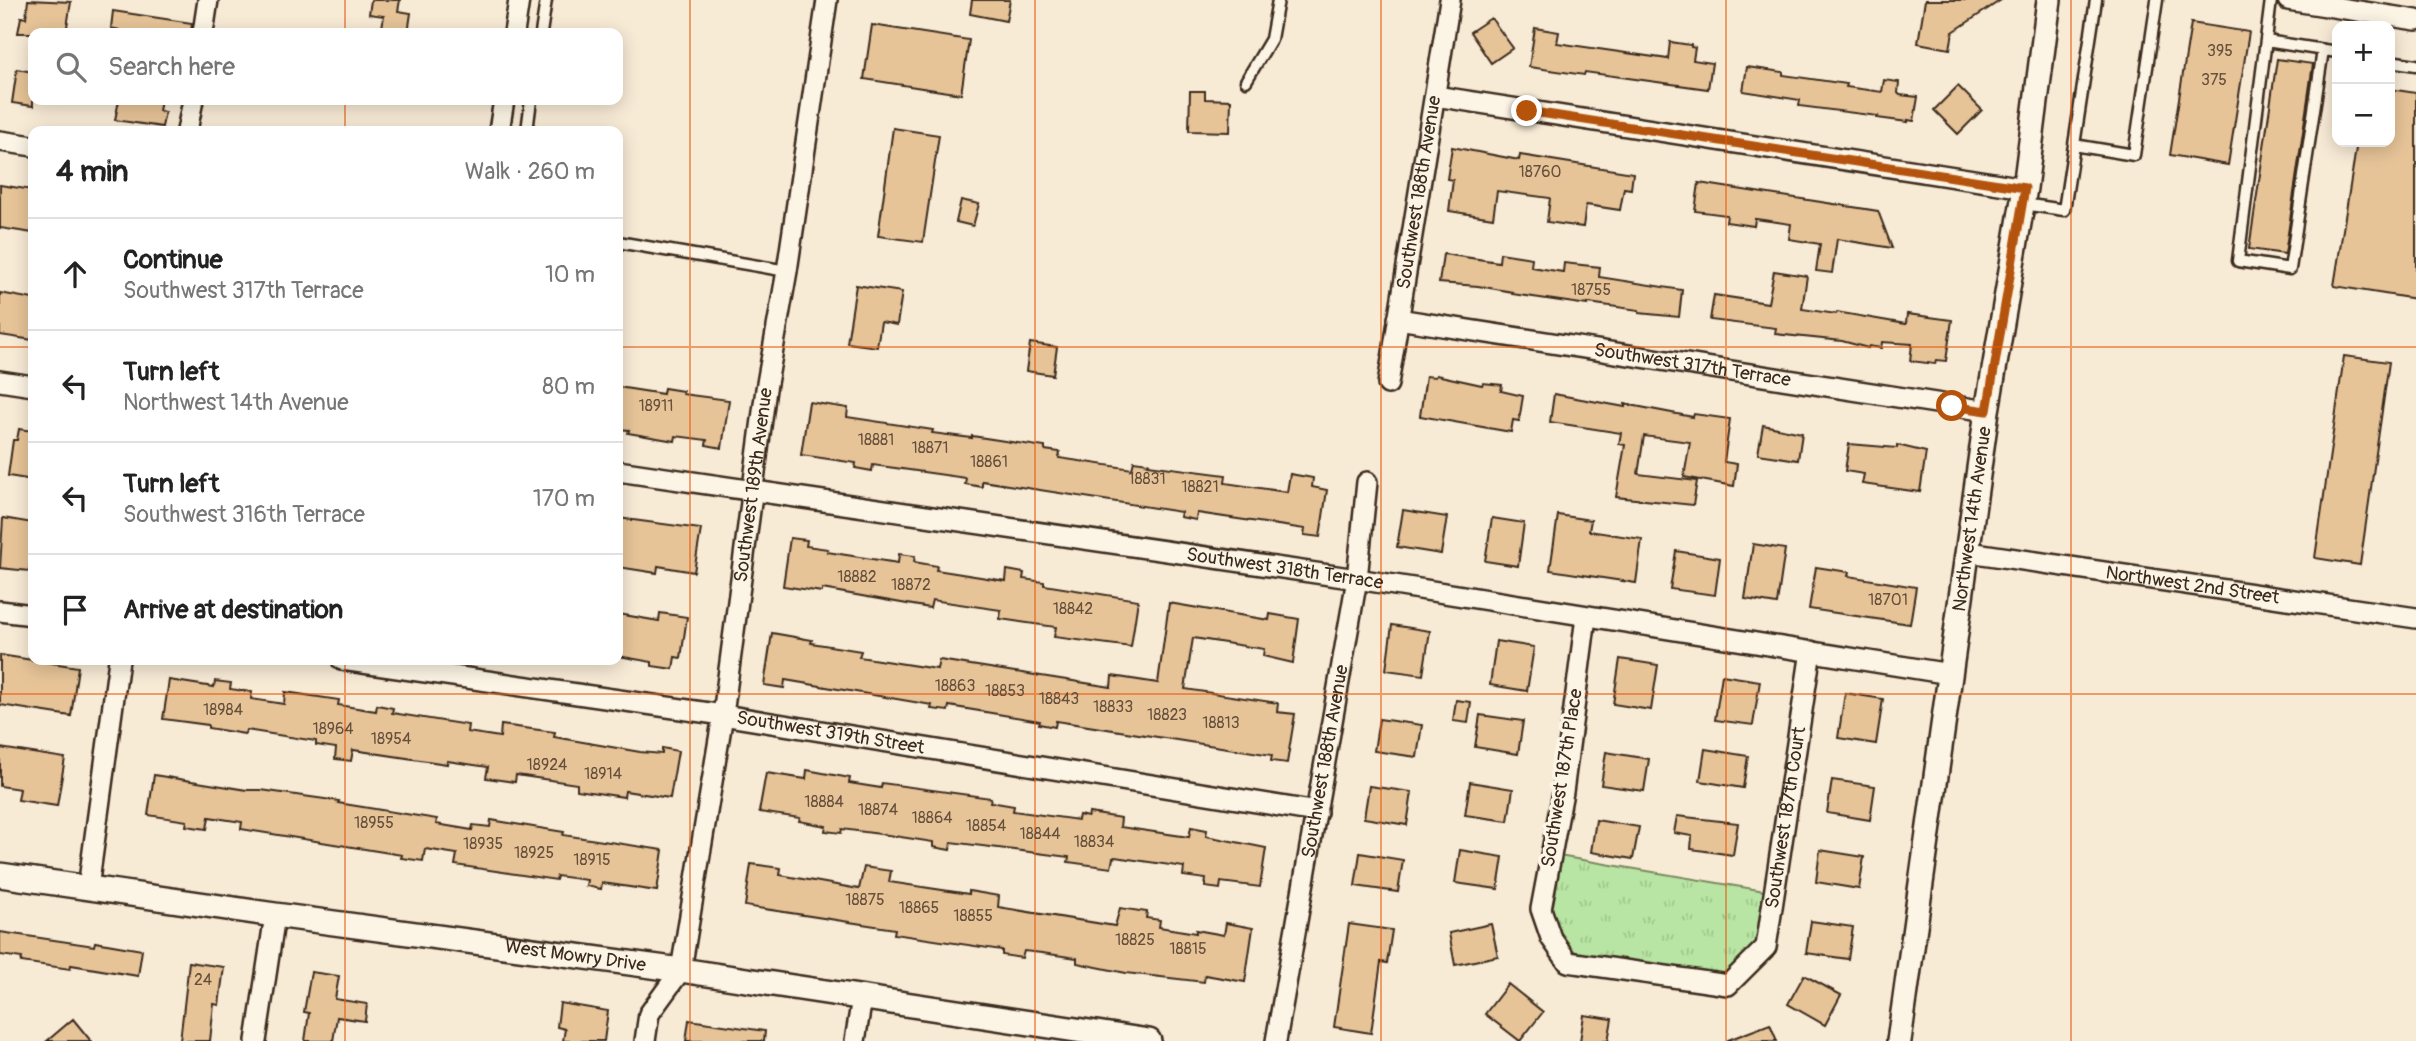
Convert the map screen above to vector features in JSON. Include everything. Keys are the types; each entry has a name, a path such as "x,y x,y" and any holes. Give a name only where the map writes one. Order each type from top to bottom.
{"street":[{"path":"204,28 208,0"},
{"path":"515,28 519,0"},
{"name":"Southwest 189th Avenue","path":"681,970 723,715 766,389 787,271 827,0"},
{"name":"Southwest 188th Avenue","path":"1388,384 1450,0"},
{"name":"Northwest 14th Avenue","path":"1899,1041 1987,411 2023,196 2049,0"},
{"path":"2288,0 2367,19 2416,20"},
{"path":"1436,96 2023,196"},
{"path":"188,126 191,105"},
{"path":"500,126 503,105"},
{"path":"0,141 28,145"},
{"name":"Southwest 317th Terrace","path":"1398,319 1987,411"},
{"path":"0,382 28,385"},
{"name":"Southwest 318th Terrace","path":"623,472 1357,579 1950,674"},
{"name":"Southwest 188th Avenue","path":"1276,1041 1357,579 1367,482"},
{"name":"Northwest 2nd Street","path":"1969,552 2416,618"},
{"path":"0,611 28,614"},
{"name":"Southwest 187th Place","path":"1586,617 1563,792 1541,909 1551,938 1568,962 1728,985 1739,974"},
{"name":"Southwest 187th Court","path":"1739,974 1766,947 1811,651"},
{"path":"88,888 117,665"},
{"name":"Southwest 319th Street","path":"377,665 723,715 1318,812"},
{"name":"West Mowry Drive","path":"0,875 681,970 862,998 1066,1035 1149,1041"},
{"path":"256,1041 275,915"},
{"path":"645,1041 649,1013 681,970"},
{"path":"855,1041 862,998"}],"lane":[{"path":"542,28 546,0"},
{"path":"1245,81 1271,39 1278,0"},
{"path":"2023,196 2064,210 2095,0"},
{"path":"2074,145 2134,155 2157,0"},
{"path":"2271,0 2238,261 2290,269 2323,50"},
{"path":"2266,41 2332,51"},
{"path":"2395,62 2416,65"},
{"path":"528,126 530,105"},
{"path":"623,243 787,271"}],"green space":[{"path":"1553,855 1771,892 1762,945 1727,982 1569,959 1543,908"}],"building":[{"path":"28,0 71,2 67,28 28,28 28,33 18,33 21,17 26,18"},
{"path":"371,0 400,0 398,11 411,13 409,28 382,28 384,16 369,14"},
{"path":"972,0 1010,0 1006,21 970,14"},
{"path":"1925,0 2001,0 1953,32 1950,49 1918,43"},
{"path":"113,11 192,23 192,28 111,28"},
{"path":"1491,18 1513,48 1491,63 1470,32"},
{"path":"2191,23 2249,32 2228,165 2170,155"},
{"path":"872,25 969,40 961,94 864,79"},
{"path":"1535,28 1559,32 1557,43 1668,59 1670,42 1691,45 1695,48 1693,60 1712,63 1708,89 1529,67"},
{"path":"2277,59 2313,64 2285,254 2249,249"},
{"path":"1747,67 1882,92 1884,80 1899,82 1900,95 1918,97 1914,121 1799,106 1800,100 1743,91"},
{"path":"17,69 28,71 28,105 33,106 12,103"},
{"path":"1958,86 1982,110 1958,134 1934,110"},
{"path":"2395,90 2416,93 2416,299 2334,286 2356,147 2395,147"},
{"path":"1190,91 1205,91 1205,99 1231,100 1230,132 1189,131"},
{"path":"118,105 160,105 159,111 165,112 162,126 115,120"},
{"path":"893,128 939,135 923,242 878,236"},
{"path":"1452,147 1519,160 1520,155 1633,173 1631,189 1624,188 1620,210 1586,205 1583,227 1547,222 1550,198 1497,191 1493,218 1449,211 1453,180 1447,179"},
{"path":"1699,183 1878,211 1892,248 1837,239 1832,273 1816,271 1820,244 1789,239 1791,224 1755,219 1754,226 1726,222 1727,215 1695,211"},
{"path":"0,185 28,189 28,232 0,228"},
{"path":"961,200 979,204 973,226 956,222"},
{"path":"1500,253 1532,258 1531,267 1563,272 1564,263 1600,267 1599,277 1682,290 1679,317 1512,294 1513,292 1478,286 1439,283 1443,254 1499,262"},
{"path":"1774,271 1807,276 1802,309 1906,324 1907,314 1952,320 1946,361 1936,360 1935,364 1910,361 1912,344 1882,342 1881,348 1868,348 1842,341 1775,334 1776,328 1710,320 1714,295 1768,303"},
{"path":"856,285 902,292 897,325 881,322 877,347 847,343"},
{"path":"0,293 28,298 28,339 0,335"},
{"path":"1030,343 1057,347 1053,375 1026,371"},
{"path":"2344,356 2389,362 2360,565 2315,558"},
{"path":"1436,375 1482,385 1502,385 1501,391 1523,396 1519,421 1513,420 1511,432 1420,416 1426,376"},
{"path":"623,388 663,394 664,388 683,391 682,394 729,400 722,448 706,445 707,440 676,436 675,441 628,433 629,430 623,429"},
{"path":"1554,394 1693,417 1694,414 1730,419 1724,462 1737,464 1734,486 1684,477 1690,442 1644,436 1638,474 1697,481 1693,505 1616,497 1625,445 1619,444 1621,433 1550,422"},
{"path":"809,402 848,408 847,417 933,430 932,433 1045,447 1045,450 1060,452 1059,458 1132,469 1134,461 1149,463 1148,465 1226,475 1225,483 1287,492 1290,474 1313,478 1312,487 1327,490 1320,537 1304,535 1305,529 1197,513 1196,520 1180,517 1181,512 982,481 982,487 965,484 966,478 873,465 872,471 855,468 856,463 801,455"},
{"path":"1763,425 1802,433 1798,460 1758,454"},
{"path":"19,429 28,430 28,479 8,476 13,440 17,440"},
{"path":"1849,444 1897,448 1897,445 1926,452 1920,492 1862,484 1864,474 1845,471"},
{"path":"1403,510 1447,517 1441,554 1397,547"},
{"path":"1558,515 1591,520 1589,531 1642,539 1636,583 1550,570"},
{"path":"3,518 28,522 28,571 0,568"},
{"path":"1492,518 1524,523 1518,566 1485,561"},
{"path":"623,519 701,529 694,572 658,566 657,573 623,568"},
{"path":"790,538 807,540 806,546 828,549 827,552 898,563 899,554 915,556 914,562 937,566 936,570 1006,581 1007,570 1024,573 1023,579 1044,582 1044,585 1138,600 1131,647 1054,637 1056,627 1000,619 1001,610 932,600 930,608 822,589 822,592 783,586"},
{"path":"1753,544 1785,549 1777,604 1745,599"},
{"path":"1676,551 1720,558 1715,595 1670,589"},
{"path":"1816,567 1849,572 1848,576 1916,587 1910,624 1809,609"},
{"path":"1169,603 1269,620 1270,614 1299,619 1293,663 1263,656 1264,649 1193,638 1185,689 1278,703 1277,712 1295,714 1287,763 1271,761 1272,755 1056,721 1055,727 1039,724 1040,721 949,706 948,711 931,709 932,705 785,680 784,688 764,685 772,633 861,651 859,657 937,669 939,660 1111,687 1112,676 1158,683"},
{"path":"660,613 687,617 681,658 675,657 673,669 623,657 623,615 659,621"},
{"path":"1392,625 1430,631 1423,675 1386,670"},
{"path":"1496,641 1534,647 1527,691 1490,685"},
{"path":"0,655 28,659 28,665 78,667 71,716 0,705"},
{"path":"1620,659 1658,665 1651,710 1613,704"},
{"path":"1722,675 1760,681 1753,725 1715,720"},
{"path":"169,680 214,687 215,681 231,683 230,689 252,692 251,699 284,704 285,692 339,700 338,705 376,711 377,705 393,708 392,713 468,725 467,732 500,737 501,725 555,732 554,737 640,752 662,754 662,748 678,751 670,798 625,791 624,797 577,790 577,784 516,775 515,782 486,778 488,767 447,761 447,764 353,750 351,761 335,759 336,748 316,745 316,741 246,730 245,734 208,728 208,725 163,719"},
{"path":"1845,693 1883,699 1876,744 1838,738"},
{"path":"1456,700 1471,702 1468,723 1453,721"},
{"path":"1480,715 1523,721 1518,754 1475,747"},
{"path":"1379,719 1422,725 1417,757 1374,751"},
{"path":"0,748 65,758 57,806 18,800 20,789 0,786"},
{"path":"1705,749 1748,756 1743,788 1700,781"},
{"path":"1606,752 1649,759 1644,791 1601,785"},
{"path":"807,770 850,778 849,783 881,788 882,783 991,798 990,802 1014,806 1013,811 1078,820 1079,815 1088,817 1089,813 1121,818 1120,827 1189,837 1191,827 1207,830 1206,836 1266,848 1260,887 1221,882 1220,889 1205,887 1206,879 1183,876 1184,867 1115,857 1111,868 1068,862 1069,857 951,842 950,850 933,847 933,842 888,835 842,829 841,833 825,831 826,826 799,821 800,818 759,812 766,773 806,779"},
{"path":"154,775 339,801 338,803 437,819 436,824 472,830 473,825 490,827 491,820 564,832 563,835 663,850 657,891 602,883 601,889 586,886 587,880 557,876 556,880 455,865 457,854 425,849 423,861 401,858 402,855 241,829 242,822 209,817 207,829 186,826 187,821 148,815"},
{"path":"1832,780 1875,786 1870,820 1827,813"},
{"path":"1470,782 1513,789 1508,821 1465,815"},
{"path":"1369,786 1412,792 1407,825 1364,818"},
{"path":"1677,816 1738,823 1733,855 1691,849 1692,836 1674,833"},
{"path":"1596,820 1639,827 1633,859 1591,852"},
{"path":"1460,850 1503,857 1498,889 1455,883"},
{"path":"1820,850 1864,857 1859,889 1816,882"},
{"path":"1360,853 1403,860 1398,892 1355,886"},
{"path":"751,864 781,868 780,875 859,889 864,867 891,871 889,882 999,896 998,907 1115,926 1120,908 1147,912 1146,918 1160,920 1159,927 1196,933 1196,930 1224,935 1226,923 1253,928 1245,982 1205,975 1204,982 1126,973 1077,963 1077,958 1024,951 1022,958 1002,955 1002,950 894,934 895,929 745,906"},
{"path":"1811,921 1853,927 1848,959 1806,953"},
{"path":"1349,924 1392,930 1387,963 1381,962 1371,1033 1334,1027"},
{"path":"1491,924 1498,956 1455,965 1449,933"},
{"path":"0,932 142,950 138,976 71,965 70,969 21,962 22,958 0,955"},
{"path":"189,962 224,967 219,1005 214,1004 210,1041 180,1041"},
{"path":"311,972 339,976 335,999 367,1004 365,1021 337,1017 333,1041 305,1041 309,1013 304,1012"},
{"path":"1804,975 1841,995 1825,1025 1788,1004"},
{"path":"1508,984 1543,1012 1520,1041 1485,1014"},
{"path":"560,1003 608,1011 604,1041 563,1041 565,1029 557,1027"},
{"path":"1584,1015 1612,1019 1608,1041 1580,1041"},
{"path":"73,1019 91,1041 47,1041"},
{"path":"689,1020 765,1031 764,1041 686,1041"},
{"path":"1770,1024 1777,1041 1728,1041 1728,1040"}],"route":[{"path":"1527,111 2025,188 1987,411 1952,406"}]}
